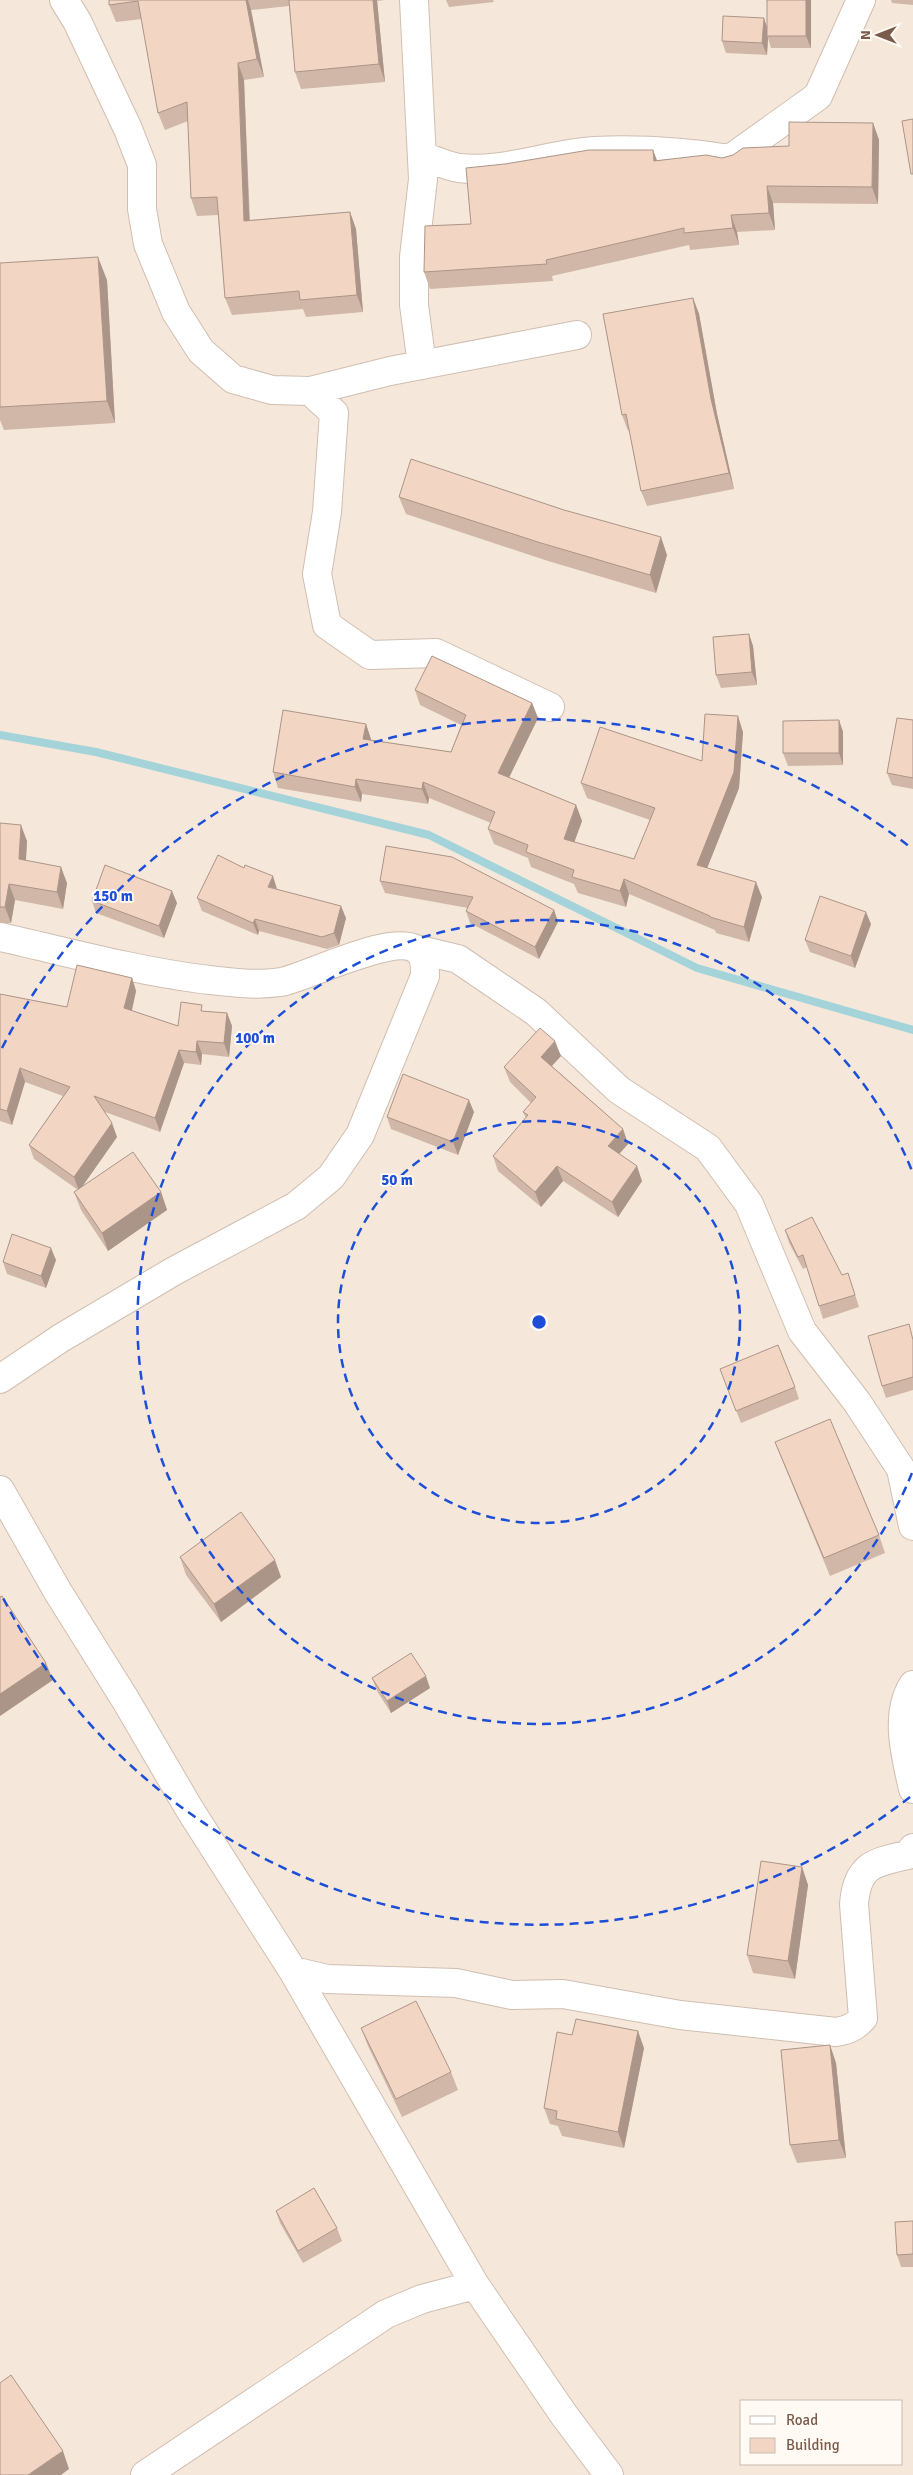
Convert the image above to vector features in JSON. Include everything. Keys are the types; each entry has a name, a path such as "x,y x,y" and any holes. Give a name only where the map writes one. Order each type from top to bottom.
{"street":[{"path":"64,0 77,21 128,129 142,165 142,209 148,244 176,312 201,351 233,380 272,390 310,391 422,365 577,335"},
{"path":"414,0 423,179 414,257 414,305 422,365"},
{"path":"422,156 457,168 484,169 560,154 596,151 688,153 730,159 818,96 861,0"},
{"path":"310,391 334,413 327,512 318,574 327,625 370,655 436,652 550,707"},
{"path":"0,937 160,973 241,984 294,980 321,967 381,949 406,947 458,959 536,1012 619,1090 708,1148 749,1204 802,1331 857,1402 900,1469 913,1526"},
{"path":"0,1379 61,1338 174,1271 296,1206 331,1177 360,1135 425,976 422,954 416,949"},
{"path":"0,1490 58,1592 190,1810 239,1890 293,1971 475,2285 564,2415 609,2475"},
{"path":"913,1685 908,1693 903,1721 906,1757 913,1789"},
{"path":"293,1971 327,1979 456,1983 512,1995 563,1994 680,2015 836,2032 856,2026 863,2018 854,1904 860,1876 867,1868 882,1860 908,1855 913,1848"},
{"path":"145,2475 386,2314 422,2299 475,2285"}],"shaded area":[{"path":"0,0 913,0 913,2475 0,2475"}],"building":[{"path":"109,0 246,0 257,59 238,63 244,221 350,212 357,295 300,300 299,291 225,298 217,197 191,198 187,102 158,113 138,1 109,5"},
{"path":"289,0 373,0 379,64 295,72"},
{"path":"767,0 806,0 806,36 767,36"},
{"path":"723,16 764,18 762,43 722,41"},
{"path":"913,119 913,174 911,174 902,121"},
{"path":"789,122 873,123 872,187 767,186 769,213 731,215 733,228 684,233 684,228 546,260 547,264 424,272 425,226 471,224 466,168 505,164 589,150 653,150 654,161 706,155 722,158 733,155 743,148 789,146"},
{"path":"98,257 107,401 0,407 0,263"},
{"path":"693,298 711,399 729,473 641,491 626,414 622,415 603,314"},
{"path":"411,459 564,510 661,537 650,575 541,543 399,497"},
{"path":"749,634 752,672 716,675 713,637"},
{"path":"432,656 532,703 498,773 576,805 564,839 634,859 655,808 581,783 600,727 702,761 705,714 738,716 734,772 697,865 756,882 744,927 710,917 624,879 620,891 572,877 574,870 526,852 528,845 488,829 495,812 423,782 422,789 356,779 355,787 273,772 283,710 366,724 363,739 451,752 466,715 415,690"},
{"path":"897,718 913,720 913,778 887,773"},
{"path":"839,720 839,753 783,753 783,721"},
{"path":"0,823 21,825 19,859 61,867 57,892 9,884 5,907 0,907"},
{"path":"386,846 452,857 554,910 535,947 466,911 473,897 380,881"},
{"path":"218,855 244,868 245,865 273,876 268,887 341,906 334,933 322,937 255,919 253,923 197,898"},
{"path":"105,865 172,891 159,926 92,901"},
{"path":"820,896 866,912 851,956 805,940"},
{"path":"77,965 132,978 124,1008 178,1026 181,1002 202,1005 201,1011 227,1013 224,1043 197,1041 196,1052 179,1050 155,1118 94,1096 112,1123 74,1177 29,1145 70,1087 20,1068 7,1111 0,1109 0,994 67,1007"},
{"path":"540,1028 555,1041 541,1057 623,1129 608,1146 637,1166 612,1202 557,1166 535,1192 493,1156 528,1115 523,1112 536,1097 504,1067"},
{"path":"403,1074 469,1100 453,1142 387,1117"},
{"path":"133,1152 161,1192 102,1233 74,1192"},
{"path":"812,1217 842,1275 848,1273 855,1295 819,1306 803,1255 798,1257 785,1230"},
{"path":"12,1234 51,1248 41,1276 3,1262"},
{"path":"909,1324 913,1340 913,1377 882,1386 868,1336"},
{"path":"778,1345 795,1387 736,1411 720,1369"},
{"path":"830,1419 879,1535 824,1558 775,1442"},
{"path":"241,1512 275,1560 214,1604 180,1557"},
{"path":"2,1596 46,1663 0,1694 0,1597"},
{"path":"411,1653 426,1676 387,1701 372,1678"},
{"path":"761,1861 802,1867 788,1961 747,1955"},
{"path":"416,2001 451,2072 396,2099 361,2028"},
{"path":"576,2019 638,2031 618,2132 556,2119 557,2111 544,2108 557,2032 572,2035"},
{"path":"830,2045 839,2140 790,2145 781,2050"},
{"path":"314,2188 337,2228 298,2251 276,2211"},
{"path":"913,2221 913,2254 897,2255 895,2222"},
{"path":"11,2375 63,2451 28,2475 0,2475 0,2383"}],"waterway":[{"path":"0,735 96,752 429,835 697,968 913,1030"}]}
